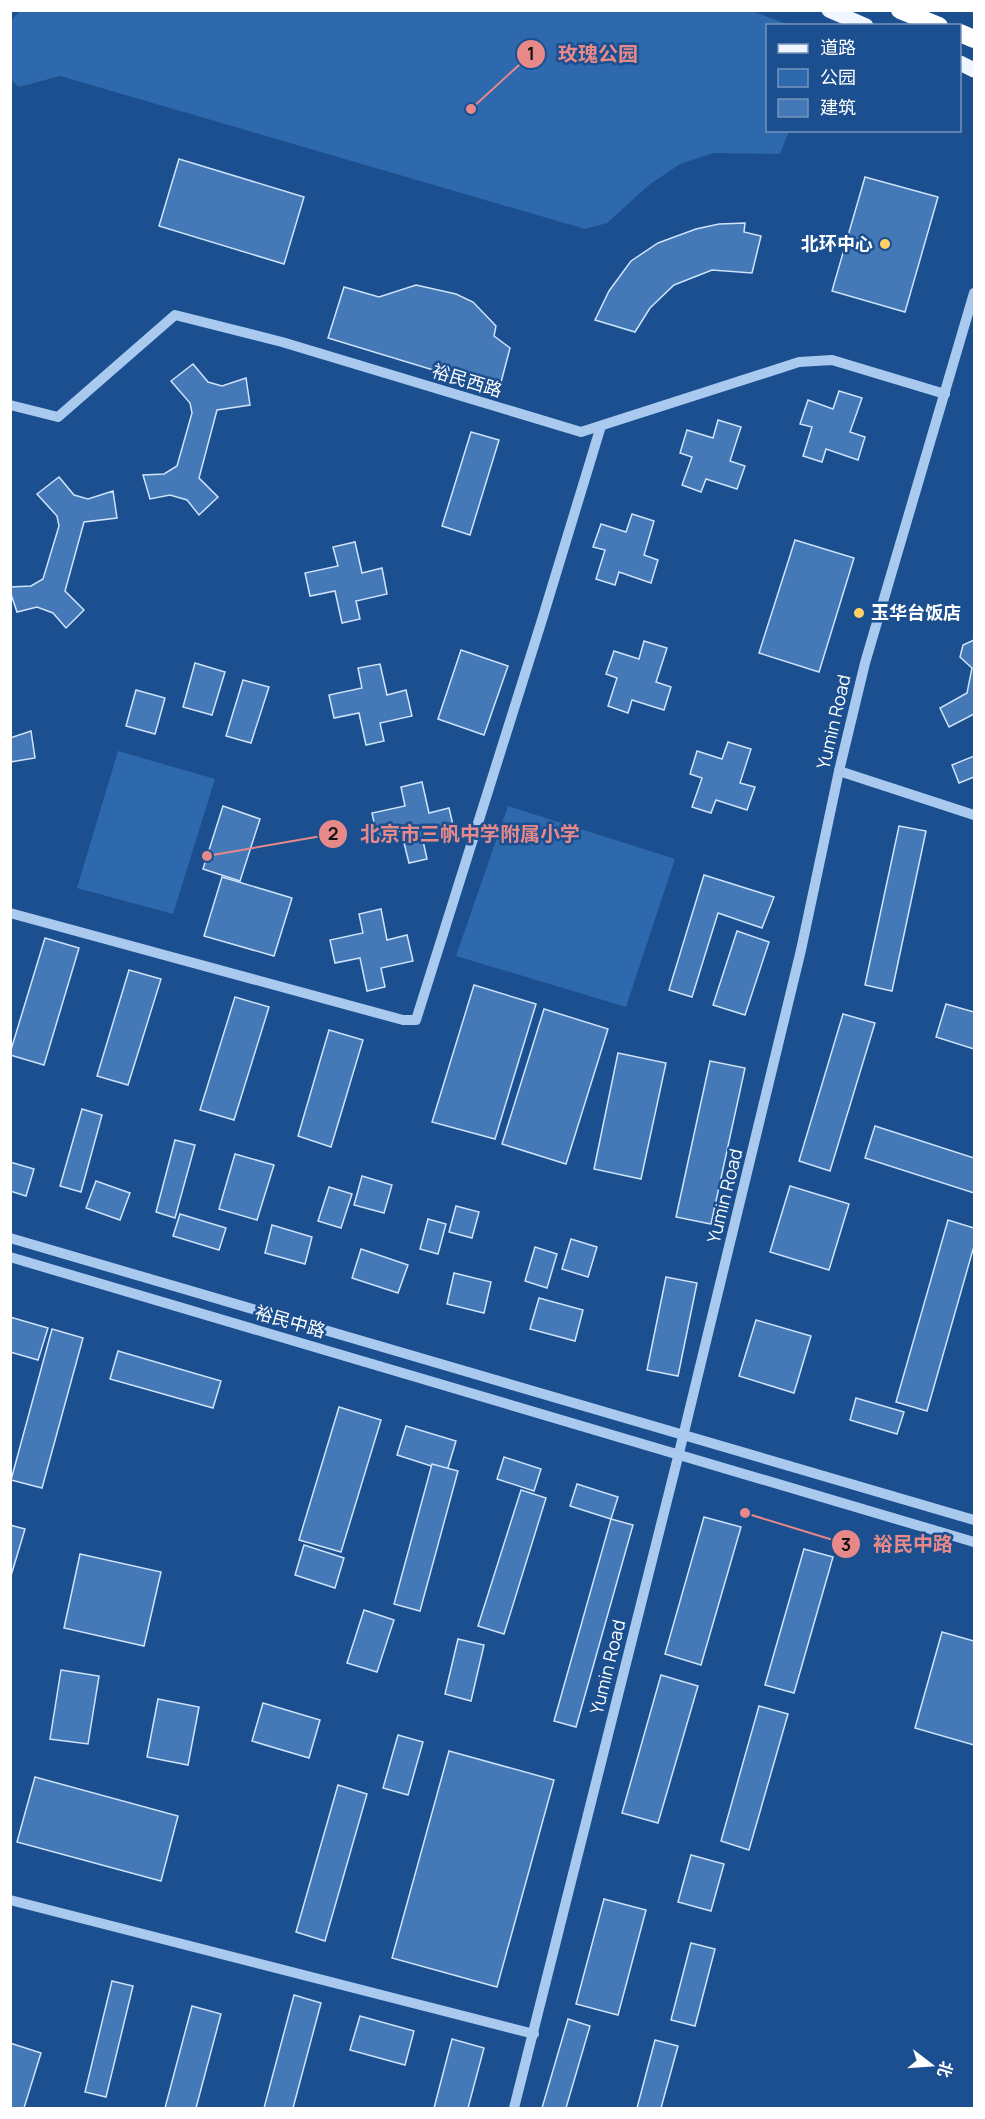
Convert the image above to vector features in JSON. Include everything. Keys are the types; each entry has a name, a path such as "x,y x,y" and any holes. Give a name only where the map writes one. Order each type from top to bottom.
{"highway":[{"path":"900,10 934,24"},
{"path":"961,33 975,39"}],"main road":[{"path":"829,10 861,24"},
{"path":"961,63 975,70"}],"street":[{"name":"Yumin Road","path":"514,2109 679,1453 799,962 839,771 865,663 975,293"},
{"name":"裕民西路","path":"10,405 58,417 175,315 282,342 581,432 799,362 832,360 945,394"},
{"path":"10,913 403,1020 416,1020 601,426"},
{"path":"839,771 975,815"},
{"name":"裕民中路","path":"10,1238 975,1520"},
{"name":"裕民中路","path":"10,1257 975,1542"},
{"path":"10,1900 534,2034"}],"green space":[{"path":"21,10 752,11 786,24 766,24 766,132 789,132 780,154 714,153 680,164 649,185 607,223 585,229 60,76 19,87 11,80 10,22"},
{"path":"118,751 215,779 173,914 77,888"},
{"path":"508,806 675,859 626,1007 456,956"}],"building":[{"path":"179,159 304,197 284,264 159,226"},
{"name":"北环中心","path":"865,177 938,197 905,312 832,291"},
{"path":"745,223 744,232 761,236 752,273 712,270 674,285 650,308 635,332 595,320 609,291 631,261 658,243 696,229 719,224"},
{"path":"416,285 456,294 473,302 496,326 494,336 510,348 499,390 328,338 344,287 379,297"},
{"path":"193,364 208,382 222,386 246,378 250,405 217,410 199,478 218,497 199,515 187,500 170,495 150,499 143,475 164,474 177,466 192,413 190,403 171,381"},
{"path":"839,391 862,398 850,432 865,437 858,460 826,449 822,462 803,456 812,427 800,424 808,400 833,409"},
{"path":"718,420 741,427 730,461 745,466 737,489 706,479 701,492 682,485 692,457 680,453 687,430 713,438"},
{"path":"471,432 499,440 470,535 442,526"},
{"path":"59,477 74,495 88,499 113,491 117,518 84,522 65,591 84,610 66,628 53,613 37,607 17,612 10,591 10,587 31,586 43,579 59,526 57,516 37,494"},
{"path":"632,514 654,521 644,555 658,560 651,583 619,572 615,585 596,579 605,550 593,547 601,524 626,532"},
{"path":"795,540 854,558 819,672 759,653"},
{"path":"355,542 362,573 382,568 387,594 356,601 360,619 342,623 335,591 310,596 305,573 338,566 333,547"},
{"path":"974,640 974,714 949,727 940,708 967,693 972,668 960,657 963,645"},
{"path":"644,641 667,648 656,682 671,687 664,710 632,700 628,713 608,706 617,678 606,674 614,651 639,659"},
{"path":"461,650 508,666 484,735 438,719"},
{"path":"195,663 225,672 212,715 183,707"},
{"path":"380,664 387,695 406,690 412,716 380,723 384,741 366,745 359,713 334,718 329,695 362,688 358,668"},
{"path":"243,680 269,687 251,743 226,736"},
{"path":"136,690 165,698 155,734 126,726"},
{"path":"31,731 35,758 10,762 10,738"},
{"path":"728,742 751,749 740,783 755,787 747,810 716,800 711,813 692,807 702,778 690,774 697,751 722,759"},
{"path":"974,756 974,777 959,783 952,765"},
{"path":"422,782 429,813 449,808 455,834 423,841 427,859 409,863 401,831 377,836 372,813 405,806 401,787"},
{"path":"223,806 260,819 240,881 203,869"},
{"path":"899,826 926,831 892,991 865,985"},
{"path":"704,875 774,897 762,928 718,913 692,997 669,990"},
{"path":"222,877 292,898 274,956 204,936"},
{"path":"381,909 387,940 407,935 413,961 381,968 385,987 367,991 360,958 335,963 330,940 363,933 359,914"},
{"path":"737,931 769,942 745,1015 713,1005"},
{"path":"45,938 79,948 44,1065 10,1055 10,1053"},
{"path":"129,970 161,979 128,1085 97,1076"},
{"path":"474,985 536,1004 495,1139 432,1122"},
{"path":"235,997 269,1007 234,1120 200,1110"},
{"path":"946,1004 974,1012 974,1049 936,1037"},
{"path":"544,1009 608,1029 566,1164 502,1144"},
{"path":"843,1014 875,1023 830,1171 799,1161"},
{"path":"329,1030 363,1040 331,1147 298,1136"},
{"path":"618,1053 666,1063 641,1179 594,1169"},
{"path":"710,1061 745,1068 711,1224 676,1217"},
{"path":"82,1109 102,1115 81,1192 60,1186"},
{"path":"875,1126 974,1158 974,1193 865,1158"},
{"path":"175,1140 195,1145 175,1218 156,1212"},
{"path":"235,1154 274,1165 257,1220 219,1209"},
{"path":"10,1162 34,1169 26,1196 10,1191"},
{"path":"362,1176 392,1185 384,1213 354,1205"},
{"path":"96,1181 130,1193 120,1220 86,1208"},
{"path":"790,1186 849,1204 829,1270 770,1252"},
{"path":"329,1187 352,1194 341,1228 318,1221"},
{"path":"456,1206 479,1212 472,1238 449,1232"},
{"path":"180,1214 226,1228 219,1250 173,1236"},
{"path":"428,1219 446,1224 438,1254 420,1249"},
{"path":"948,1220 974,1228 974,1246 927,1411 896,1402"},
{"path":"272,1225 312,1237 305,1264 265,1253"},
{"path":"571,1239 597,1247 588,1277 562,1269"},
{"path":"535,1247 557,1254 547,1288 525,1281"},
{"path":"361,1249 408,1265 398,1293 352,1278"},
{"path":"454,1273 491,1282 484,1313 447,1304"},
{"path":"666,1277 697,1283 678,1376 647,1370"},
{"path":"539,1298 583,1310 575,1341 530,1329"},
{"path":"10,1317 48,1328 38,1360 10,1352"},
{"path":"756,1320 811,1336 794,1393 739,1376"},
{"path":"52,1329 83,1338 42,1488 11,1480"},
{"path":"118,1351 221,1381 213,1408 110,1379"},
{"path":"856,1398 904,1412 897,1434 850,1420"},
{"path":"339,1407 381,1420 341,1552 299,1540"},
{"path":"406,1426 456,1441 447,1471 397,1455"},
{"path":"504,1457 541,1469 534,1491 497,1479"},
{"path":"432,1464 458,1471 420,1611 394,1604"},
{"path":"577,1484 618,1497 611,1519 570,1506"},
{"path":"521,1490 546,1498 504,1634 478,1626"},
{"path":"704,1517 741,1527 701,1665 665,1654"},
{"path":"611,1519 633,1525 576,1727 554,1721"},
{"path":"10,1525 25,1529 10,1579"},
{"path":"304,1545 344,1558 335,1588 295,1575"},
{"path":"804,1549 833,1557 794,1693 765,1685"},
{"path":"80,1554 161,1572 144,1646 64,1628"},
{"path":"364,1610 394,1620 377,1672 347,1663"},
{"path":"942,1632 974,1641 974,1745 915,1728"},
{"path":"458,1639 484,1645 471,1701 445,1694"},
{"path":"61,1670 99,1676 88,1744 50,1739"},
{"path":"661,1675 698,1686 658,1823 622,1813"},
{"path":"158,1699 199,1707 188,1765 147,1757"},
{"path":"263,1703 320,1720 309,1758 252,1741"},
{"path":"759,1706 788,1714 749,1850 721,1841"},
{"path":"398,1735 423,1742 408,1795 383,1788"},
{"path":"449,1751 554,1780 497,1987 392,1958"},
{"path":"35,1777 178,1816 161,1881 17,1842"},
{"path":"338,1785 367,1794 325,1941 296,1932"},
{"path":"691,1855 724,1864 711,1911 678,1902"},
{"path":"604,1899 646,1910 618,2015 576,2004"},
{"path":"691,1943 715,1949 695,2026 671,2020"},
{"path":"112,1981 133,1986 106,2097 85,2092"},
{"path":"294,1995 321,2003 293,2108 264,2108"},
{"path":"192,2006 221,2014 196,2108 165,2108"},
{"path":"360,2016 414,2031 405,2065 350,2050"},
{"path":"568,2019 590,2026 566,2108 542,2108"},
{"path":"452,2039 484,2048 468,2108 434,2108"},
{"path":"655,2040 678,2046 661,2108 637,2108"},
{"path":"10,2043 41,2053 24,2108 10,2108"}],"place":[{"name":"玫瑰公园","path":"471,109"},
{"name":"北环中心","path":"885,244"},
{"name":"玉华台饭店","path":"859,613"},
{"name":"北京市三帆中学附属小学","path":"207,856"},
{"name":"裕民中路","path":"745,1513"}]}
